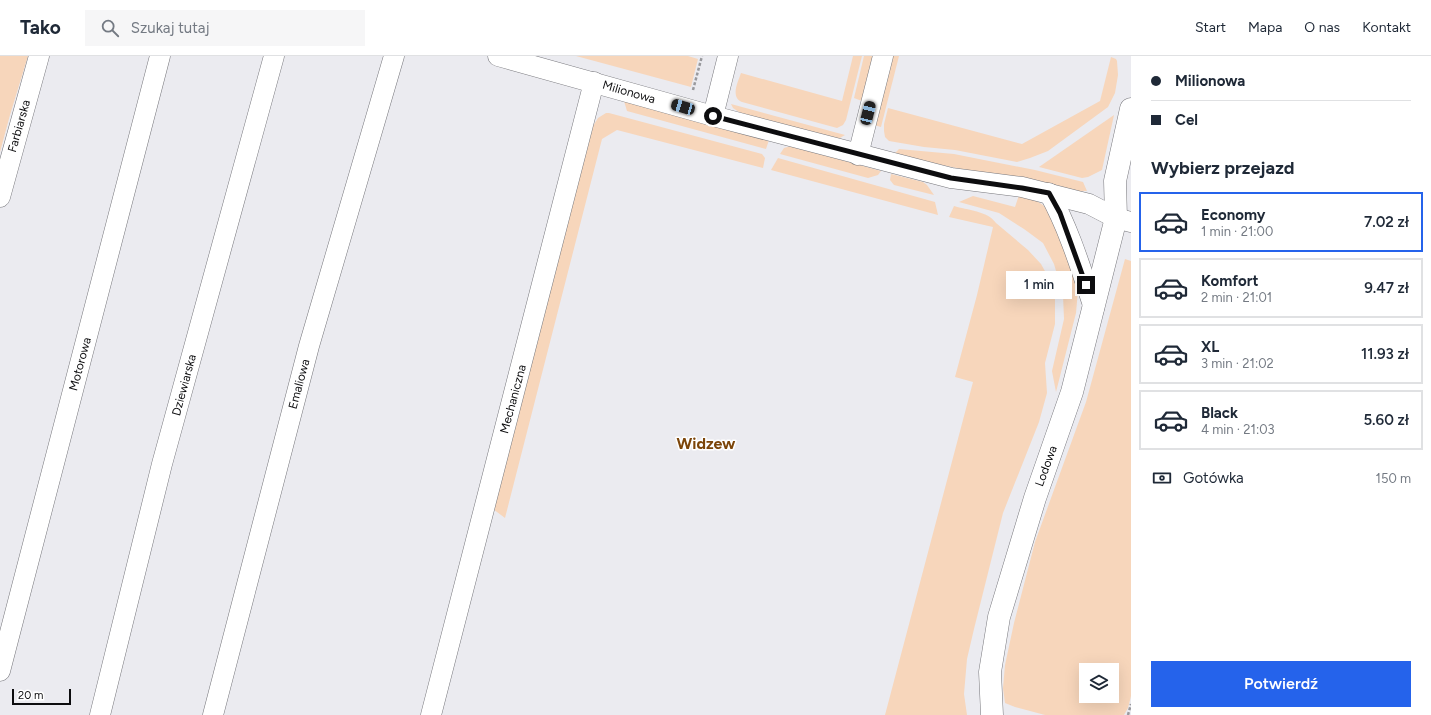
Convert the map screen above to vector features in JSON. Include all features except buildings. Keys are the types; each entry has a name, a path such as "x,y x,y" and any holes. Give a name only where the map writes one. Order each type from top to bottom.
{"street":[{"name":"Farbiarska","path":"0,197 39,56"},
{"name":"Motorowa","path":"0,671 160,56"},
{"name":"Dziewiarska","path":"100,715 162,464 274,56"},
{"name":"Emaliowa","path":"212,715 309,346 394,56"},
{"name":"Milionowa","path":"498,56 858,155 951,178 1049,193 1089,204 1123,220"},
{"path":"713,116 728,56"},
{"path":"858,155 883,56"},
{"name":"Mechaniczna","path":"431,715 594,82"},
{"name":"Lodowa","path":"992,715 990,672 999,617 1035,498 1072,392 1094,308 1123,220 1115,181 1131,109"},
{"path":"1049,193 1060,213 1094,308"}],"path":[{"path":"692,91 702,56"},
{"path":"1128,715 1131,704"}],"shaded area":[{"path":"0,56 28,56 0,152"},
{"path":"576,56 688,56 698,59 691,87"},
{"path":"853,56 862,56 846,120 843,125 837,128 742,102 736,97 736,89 741,73 842,101"},
{"path":"864,56 873,56 862,101 854,98"},
{"path":"892,56 899,56 881,127 874,125"},
{"path":"1111,57 1117,61 1118,75 1115,93 1108,107 1048,151 1030,158 1017,162 955,150 924,147 889,141 885,137 884,124 888,108 1022,144 1100,101"},
{"path":"624,101 769,140 766,149 627,111"},
{"path":"731,104 845,135 838,139 742,114 733,108"},
{"path":"606,113 762,154 765,158 763,168 617,130 602,139 505,518 493,509 593,126 598,118"},
{"path":"1114,115 1102,170 1088,177 1082,178 1039,167"},
{"path":"791,146 881,171 878,175 868,178 780,154 784,148"},
{"path":"899,149 954,154 1035,170 1083,182 1087,191 1069,191 893,155"},
{"path":"778,158 935,202 938,215 771,170"},
{"path":"891,174 923,182 934,195 894,185 890,180"},
{"path":"1019,195 1032,198 1043,205 1051,214 1058,230 1078,290 1076,313 1056,392 1052,371 1064,319 1063,295 1054,264 1043,243 1024,229 999,213 959,202 973,196 1015,207"},
{"path":"954,206 983,213 992,219 1028,250 1041,264 1051,282 1055,295 1055,324 1045,363 1047,393 1039,422 1003,513 974,629 967,659 964,694 967,715 885,715 973,382 955,377 993,227 949,217"},
{"path":"1125,259 1131,261 1131,696 1128,708 1124,715 1045,715 1005,703 1003,688 1005,665 1014,623 1035,542 1086,402"}],"district":[{"name":"Widzew","path":"706,443"}],"route":[{"path":"713,116 951,178 1049,193 1060,213 1086,285"}]}
